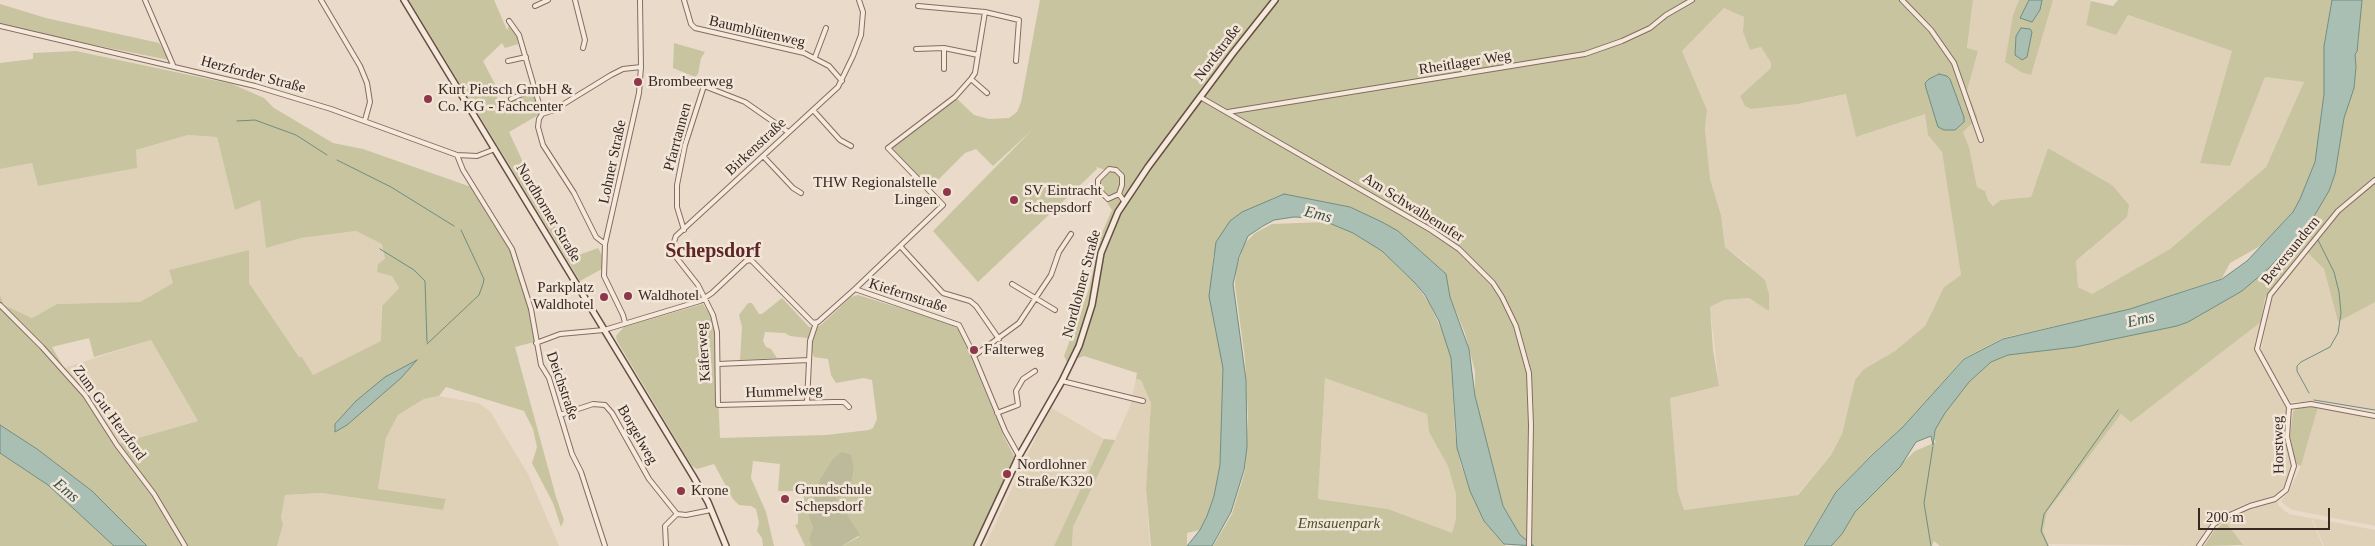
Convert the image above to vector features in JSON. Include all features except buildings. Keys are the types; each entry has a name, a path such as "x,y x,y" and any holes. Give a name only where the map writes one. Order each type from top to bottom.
{"main road":[{"name":"Nordhorner Straße","path":"404,0 711,510 726,546"},
{"name":"Nordstraße","path":"1186,117 1275,0"},
{"name":"Nordlohner Straße","path":"977,546 1019,456 1062,381 1078,346 1092,305 1105,242 1124,201 1186,117"}],"street":[{"path":"145,0 173,66"},
{"path":"320,0 360,66 367,83 370,102 365,120"},
{"path":"535,6 548,0"},
{"path":"575,0 585,40 583,48"},
{"name":"Lohner Straße","path":"624,323 623,314 604,276 605,244 639,93 641,67 640,0"},
{"name":"Baumblütenweg","path":"684,0 691,24 695,28 789,48 815,57 829,66 842,81"},
{"name":"Birkenstraße","path":"704,299 698,285 676,257 672,248 676,236 842,81 861,35 863,12 859,0"},
{"name":"Rheitlager Weg","path":"1228,112 1584,54 1622,41 1650,28 1666,15 1692,0"},
{"path":"1902,0 1930,30 1954,63 1981,140"},
{"path":"918,6 985,12 1019,20 1016,61"},
{"path":"855,289 943,206 888,148 955,97 972,79 985,12"},
{"path":"509,21 519,35 533,89 542,114 538,126 543,145 574,193 596,237 605,244"},
{"name":"Herzforder Straße","path":"0,26 255,86 365,120 457,155 477,156 495,149"},
{"name":"Baumblütenweg","path":"815,57 826,28"},
{"path":"916,48 944,48 978,55"},
{"path":"944,48 944,69"},
{"path":"508,61 526,57"},
{"path":"542,114 554,110 611,75 624,69 641,67"},
{"path":"972,79 987,93"},
{"name":"Pfarrtannen","path":"684,230 677,207 677,186 685,145 704,86 746,102 788,132"},
{"path":"512,99 533,89"},
{"name":"Am Schwalbenufer","path":"1200,97 1431,230 1459,249 1485,273 1510,312 1526,359 1531,403 1529,546"},
{"path":"813,110 840,140 851,146"},
{"name":"Deichstraße","path":"457,155 463,170 512,249 527,292 541,364 548,378 572,454 581,472 605,546"},
{"path":"763,156 793,188 802,194"},
{"path":"1108,169 1116,170 1122,176 1119,194 1108,199 1098,189 1098,180 1108,169"},
{"name":"Beversundern","path":"2289,407 2257,349 2270,295 2338,211 2375,180"},
{"path":"1119,194 1124,201"},
{"path":"974,356 1016,327 1051,275 1059,252 1071,234"},
{"path":"900,247 943,293 976,306 999,338"},
{"path":"536,343 560,334 604,330 704,299 746,261 751,260 810,322 816,324 810,341 806,402"},
{"path":"1012,284 1055,310"},
{"name":"Kiefernstraße","path":"816,324 855,289 959,325 974,356 1011,446 1019,456"},
{"name":"Käferweg","path":"704,299 716,324 718,405"},
{"name":"Zum Gut Herzford","path":"0,305 48,353 85,395 117,445 154,494 185,546"},
{"path":"718,364 809,360"},
{"path":"997,413 1018,405 1016,390 1022,379 1035,371"},
{"path":"1062,381 1143,401"},
{"name":"Hummelweg","path":"718,405 844,402 849,408"},
{"name":"Borgelweg","path":"560,415 593,404 605,405 612,412 649,479 677,514"},
{"name":"Horstweg","path":"2199,546 2214,524 2223,518 2250,506 2275,499 2286,490 2294,466 2287,437 2289,407 2310,404 2375,416"},
{"path":"666,546 665,526 677,514 686,515 711,510"}],"shaded area":[{"path":"1973,0 2019,0 2013,16 2030,75 2053,0 2091,0 2086,25 2116,34 2127,15 2232,51 2200,162 2230,166 2265,77 2304,82 2266,167 2170,249 2092,294 2078,287 2076,261 2089,251 2112,185 2048,148 2031,197 2002,200 1994,206 1988,200 1985,191 1977,187 1969,147 1963,132 1978,118 1967,91 1978,51 1967,49"},
{"path":"1724,8 1744,17 1743,32 1750,50 1761,47 1771,63 1771,68 1740,96 1751,109 1798,104 1847,94 1856,137 1925,113 1928,135 1942,152 1961,275 1944,287 1925,326 1895,351 1864,369 1855,380 1842,434 1831,455 1797,495 1684,510 1678,492 1670,398 1719,386 1710,307 1724,300 1749,298 1769,310 1748,264 1725,247 1721,215 1710,179 1705,129 1707,110 1682,51"},
{"path":"188,135 217,137 235,210 260,200 266,247 301,238 356,231 382,244 385,259 399,288 381,307 382,341 313,375 249,283 249,251 169,270 173,283 140,302 57,304 32,318 4,305 0,295 0,169 32,163 38,186 136,168 136,150"},
{"path":"2307,252 2324,269 2338,322 2375,302 2375,411 2318,401 2288,402 2261,352 2271,296"},
{"path":"2261,322 2256,348 2287,407 2285,438 2292,467 2283,489 2277,495 2245,504 2221,515 2210,524 2196,546 2047,544 2043,531 2047,512 2121,414 2132,421"},
{"path":"151,340 198,421 117,444 64,368"},
{"path":"1325,377 1427,414 1429,432 1449,466 1456,494 1456,519 1452,534 1388,509 1318,499"},
{"path":"1136,379 1141,380 1151,403 1146,489 1150,546 1072,546 1073,527 1130,406"},
{"path":"439,396 478,403 490,411 528,474 559,546 277,546 283,525 280,517 285,495 322,493 443,510 446,499 378,490 386,438 398,415 424,399"},
{"path":"1050,407 1104,439 1054,546 985,546"},
{"path":"2318,407 2375,418 2375,526 2293,510 2281,501 2289,491 2301,466"},
{"path":"842,452 851,455 854,469 852,481 837,492 836,498 860,535 842,546 812,546 809,539 813,528 809,518 809,508 821,478 833,459"},
{"path":"2277,501 2279,506 2289,514 2311,518 2323,546 2242,546 2225,521 2235,514"},
{"path":"2312,518 2375,530 2375,546 2324,546"}],"green space":[{"path":"409,0 494,0 507,30 509,25 517,36 518,44 505,48 502,43 483,61 497,88 494,91 502,106 532,91 540,114 509,132 535,188 576,256 598,248 602,255 602,269 580,281"},
{"path":"1040,0 1973,0 1967,48 1978,51 1967,91 1978,118 1963,132 1969,147 1977,187 1985,191 1988,200 1993,206 2001,200 2031,197 2048,148 2112,185 2129,205 2127,217 2076,261 2078,287 2092,294 2170,249 2266,167 2304,82 2265,77 2230,166 2200,163 2232,51 2128,15 2116,35 2086,25 2091,1 2113,6 2118,0 2332,0 2324,43 2324,94 2315,162 2293,212 2262,245 2230,263 2222,278 2130,309 2003,338 1964,358 1902,428 1873,453 1836,492 1803,546 1534,546 1520,535 1503,506 1475,396 1475,371 1465,333 1450,297 1446,274 1398,231 1350,207 1284,194 1273,198 1213,256 1212,276 1215,330 1220,342 1223,368 1220,465 1214,496 1200,530 1187,533 1187,546 1151,546 1146,489 1151,403 1141,380 1136,379 1137,373 1084,356 1067,362 1064,356 1089,289 1101,235 1112,210 1100,192 1098,180 1106,170 1096,167 1097,169 978,282 933,231 1032,130 993,166 976,149 965,153 930,188 888,148 955,97 974,115 989,119 1009,118 1017,112 1021,102","holes":["1724,8 1744,17 1743,32 1750,50 1761,47 1771,63 1771,68 1740,96 1745,106 1751,109 1798,104 1846,94 1856,137 1925,114 1928,135 1942,152 1961,275 1944,287 1925,326 1895,351 1864,369 1855,380 1842,434 1831,455 1798,495 1684,510 1678,492 1670,398 1719,386 1713,350 1710,307 1724,300 1749,298 1769,311 1769,294 1765,280 1725,247 1721,215 1710,179 1705,129 1707,110 1682,51"]},
{"path":"2019,0 2029,0 2021,18 2040,10 2042,0 2053,0 2031,75 2023,73 2005,62 2013,15","holes":["2030,29 2015,55 2016,36"]},
{"path":"2362,0 2375,0 2375,302 2338,322 2324,269 2305,250 2265,298 2261,322 2131,422 2121,414 2047,512 2043,531 2049,546 1940,546 1934,541 1932,546 1831,546 1842,534 1855,512 1882,482 1915,451 1936,442 1934,439 1935,430 1944,414 1969,382 1991,362 2008,355 2075,347 2180,325 2242,291 2269,268 2310,223 2329,191 2335,174 2344,118 2354,88 2355,54 2359,38 2358,30"},
{"path":"0,4 46,18 159,43 169,60 0,26"},
{"path":"674,43 705,52 701,58 698,74 695,77 673,68"},
{"path":"76,51 232,84 264,98 274,108 333,143 363,149 474,188 511,250 523,284 534,329 534,342 515,347 564,520 561,527 553,503 532,463 537,447 533,429 524,411 446,387 439,396 424,399 398,415 386,438 378,489 446,499 443,510 322,493 285,495 281,517 283,525 277,546 147,546 92,491 37,449 0,425 0,295 4,305 32,318 57,304 140,302 173,283 169,270 249,250 249,283 313,375 381,341 382,306 399,288 392,276 377,272 378,264 385,259 382,244 356,231 301,238 266,248 260,200 235,210 217,137 188,135 136,150 137,168 38,186 32,163 0,169 0,63 33,59 33,53","holes":["89,338 94,357 151,340 198,421 117,444 85,395 64,368 52,347"]},
{"name":"Emsauenpark","path":"1326,222 1353,233 1382,251 1415,283 1429,303 1446,339 1451,358 1455,434 1460,462 1470,491 1484,521 1506,546 1213,546 1232,514 1245,471 1248,417 1245,359 1235,285 1236,270 1244,244 1255,233 1272,224","holes":["1325,378 1427,414 1429,432 1448,466 1456,494 1456,519 1452,533 1388,509 1318,499"]},
{"path":"858,295 954,325 960,331 1004,437 1014,456 975,546 842,546 859,537 836,498 837,492 852,481 854,469 814,494 809,508 809,518 813,528 810,541 815,546 805,546 795,525 798,524 798,512 804,512 804,491 778,491 780,464 753,461 751,478 766,512 774,546 763,546 762,538 757,531 759,523 756,509 751,506 739,505 733,499 714,464 697,469 692,466 617,341 616,336 624,327 703,304 712,318 715,331 720,438 826,435 869,430 873,428 877,419 872,380 864,378 836,383 831,375 828,359 814,357 807,338 790,336 785,333 765,332 763,341 777,358 740,360 742,327 739,315 748,303 752,303 759,314 762,314 782,298 809,327 814,328 821,325 851,297"},
{"path":"2302,407 2318,407 2301,466 2296,464 2290,436 2293,411"},
{"path":"1104,439 1115,440 1073,527 1072,546 1054,546"},
{"path":"0,453 48,485 114,546 0,546"},
{"path":"2225,521 2243,545 2204,546 2214,531"}],"water":[{"path":"2029,0 2042,0 2040,10 2032,22 2020,18"},
{"name":"Ems","path":"2332,0 2362,0 2357,52 2355,54 2354,88 2344,118 2335,174 2329,191 2310,223 2269,268 2242,291 2188,322 2177,326 2075,347 2008,355 1991,362 1969,382 1945,413 1935,430 1933,445 1931,436 1916,442 1900,467 1855,512 1842,534 1831,546 1804,546 1836,492 1873,454 1902,428 1964,359 2003,339 2130,309 2222,279 2247,261 2293,212 2315,162 2324,94 2324,46"},
{"path":"2021,28 2030,29 2032,32 2027,57 2022,60 2015,55 2016,36"},
{"path":"1939,74 1950,79 1964,117 1964,122 1955,130 1944,130 1938,127 1926,88 1925,83"},
{"name":"Ems","path":"1284,194 1350,207 1382,222 1398,231 1446,274 1450,297 1469,349 1475,396 1503,506 1520,535 1534,546 1504,544 1484,521 1470,491 1457,448 1451,358 1439,321 1425,295 1382,251 1353,233 1317,218 1294,217 1274,220 1248,236 1239,257 1233,284 1246,380 1247,447 1244,470 1231,512 1212,546 1187,546 1200,530 1207,516 1214,496 1220,465 1223,368 1209,296 1216,242 1230,221 1242,212"},
{"path":"417,360 401,378 347,425 335,432 335,424 356,401 385,377"},
{"name":"Ems","path":"0,425 37,449 92,491 147,546 114,546 48,485 0,453"}],"waterway":[{"path":"237,121 255,120 296,135 327,155"},
{"path":"337,160 391,187 454,226"},
{"path":"427,344 479,295 483,284 484,279 461,230"},
{"path":"2309,393 2297,371 2297,366 2330,347 2338,333 2341,313 2339,292 2334,272 2317,238"},
{"path":"380,249 414,270 425,281 427,342"},
{"path":"2314,400 2375,410"},
{"path":"2048,546 2041,531 2044,514 2118,410"},
{"path":"1931,546 1924,503 1933,446"}],"place":[{"name":"Brombeerweg","path":"638,82"},
{"name":"Kurt Pietsch GmbH & Co. KG - Fachcenter","path":"428,99"},
{"name":"THW Regionalstelle Lingen","path":"947,192"},
{"name":"SV Eintracht Schepsdorf","path":"1014,200"},
{"name":"Waldhotel","path":"628,296"},
{"name":"Parkplatz Waldhotel","path":"604,297"},
{"name":"Falterweg","path":"974,350"},
{"name":"Nordlohner Straße/K320","path":"1007,474"},
{"name":"Krone","path":"681,491"},
{"name":"Grundschule Schepsdorf","path":"785,499"}],"district":[{"name":"Schepsdorf","path":"713,252"}]}
